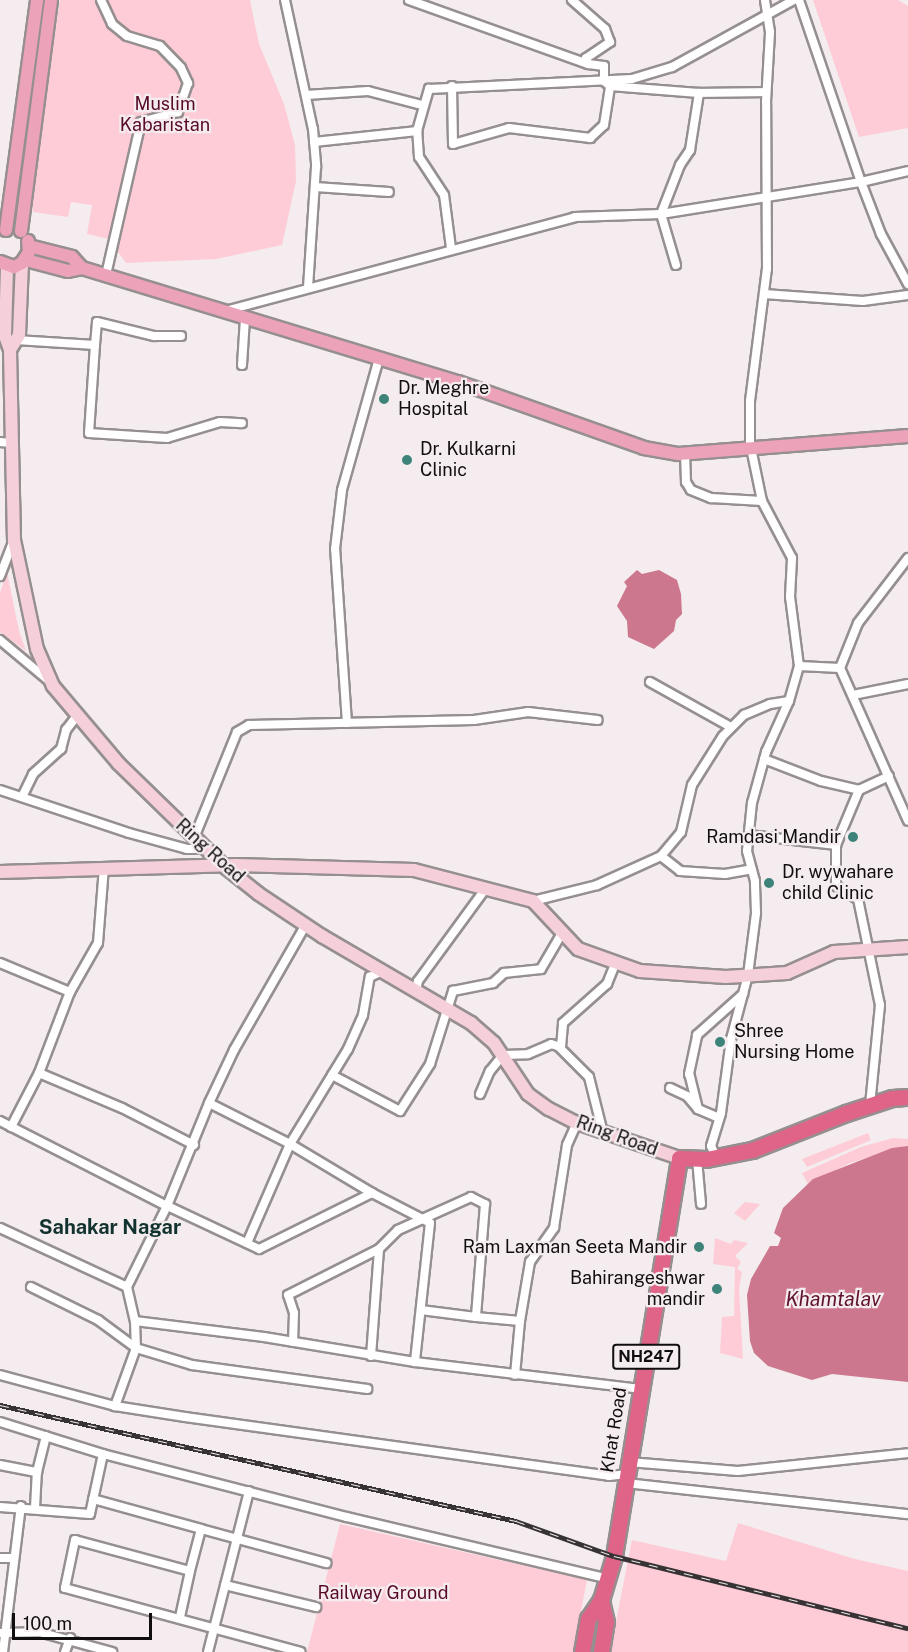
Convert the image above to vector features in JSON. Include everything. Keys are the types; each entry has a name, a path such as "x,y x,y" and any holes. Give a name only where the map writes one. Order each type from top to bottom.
{"highway":[{"path":"679,1158 716,1157 752,1150 870,1105 908,1097"},
{"name":"Khat Road","path":"601,1652 606,1622 601,1600 605,1578 614,1556 679,1158"},
{"name":"Khat Road","path":"582,1652 588,1619 601,1600"}],"main road":[{"path":"21,231 2,232 37,0"},
{"path":"24,262 29,246 21,231 51,0"},
{"path":"32,38 46,39"},
{"path":"29,246 72,257 82,268"},
{"path":"4,265 24,262 68,271 82,268 458,382 644,448 686,453 908,436"}],"street":[{"path":"102,0 112,24 128,36 160,46 181,68 188,83 178,112 141,122 106,275"},
{"path":"285,0 314,142 315,187 308,288"},
{"path":"409,0 588,64 604,66 607,83 604,125 590,138 509,128 453,144 452,86"},
{"path":"573,0 605,29 610,42 585,58 588,64"},
{"path":"716,1157 711,1146 719,1118 731,1039 748,975 756,913 752,869 747,851 752,803 764,759 789,701 799,666 790,597 792,558 762,501 751,448 750,401 764,294 768,198 766,92 770,32 765,0"},
{"path":"607,83 632,79 672,67 794,0"},
{"path":"800,0 861,182 881,234 908,284"},
{"path":"451,248 444,195 419,157 417,131 422,105 429,89 452,86 607,83 699,93 766,92"},
{"path":"306,95 368,91 422,105"},
{"path":"675,264 661,214 680,165 690,150 699,93"},
{"path":"314,142 417,131"},
{"path":"221,312 451,248 575,217 661,214 861,182 908,171"},
{"path":"315,187 389,192"},
{"name":"Ring Road","path":"24,262 20,334 13,345 6,442 14,540 37,649 53,686 118,763 225,867 305,926 471,1023 503,1055 528,1094 577,1123 679,1158"},
{"name":"Ring Road","path":"4,265 5,336 13,345"},
{"path":"764,294 863,301 908,295"},
{"path":"242,364 244,318"},
{"path":"181,336 154,336 97,322 89,433 167,438 220,422 242,423"},
{"path":"13,345 95,345"},
{"path":"346,723 335,549 342,490 379,358"},
{"path":"686,453 686,482 691,490 711,498 762,501"},
{"path":"0,576 14,540"},
{"path":"908,558 858,623 840,668 908,821"},
{"path":"0,640 53,686"},
{"path":"799,666 840,668"},
{"path":"650,682 731,727"},
{"path":"853,695 908,684"},
{"path":"0,872 104,867 414,870 533,901 597,885 661,856 681,832 692,785 731,727 744,715 770,704 789,701"},
{"path":"194,838 237,732 249,725 474,720 528,712 598,720"},
{"path":"22,797 33,774 61,749 66,730 77,716"},
{"path":"764,759 821,781 859,790 889,776"},
{"path":"0,790 129,833 187,849 206,849"},
{"path":"859,790 836,845 836,886 858,899 880,1005 870,1105"},
{"path":"749,835 836,845"},
{"path":"661,856 680,871 725,874 752,869"},
{"path":"11,1127 39,1073 70,992 98,943 104,867"},
{"path":"416,991 418,981 486,888"},
{"path":"533,901 578,949 640,971 748,975 787,973 834,952 908,947"},
{"path":"116,1406 136,1348 135,1321 127,1287 167,1206 194,1145 209,1103 234,1050 305,926"},
{"path":"332,1075 400,1111 430,1064 448,1015 447,1009 453,991 493,983 504,973 541,969 562,933"},
{"path":"559,1047 565,1034 563,1023 607,984 616,962"},
{"path":"0,963 70,992"},
{"path":"247,1243 290,1144 332,1075 363,1015 370,976 382,971"},
{"path":"698,1109 689,1074 697,1035 743,994"},
{"path":"480,1094 503,1055 528,1054 551,1044 559,1047 589,1077 603,1133"},
{"path":"39,1073 122,1108 194,1145"},
{"path":"670,1088 687,1096 698,1109 719,1118"},
{"path":"209,1103 290,1144 372,1193 430,1222 415,1362"},
{"path":"0,1121 167,1206 259,1249 372,1193"},
{"path":"514,1375 530,1262 554,1228 567,1145 577,1123"},
{"path":"697,1159 701,1204"},
{"path":"293,1342 294,1313 288,1295 379,1249 398,1230 471,1197 485,1204 476,1317"},
{"path":"0,1228 127,1287"},
{"path":"371,1356 379,1249"},
{"path":"32,1287 99,1320 136,1348 192,1365 367,1389"},
{"path":"421,1310 520,1321"},
{"path":"135,1321 293,1342 415,1362 640,1389"},
{"path":"0,1375 116,1406 585,1473 738,1471 908,1453"},
{"path":"0,1422 103,1454 605,1578"},
{"path":"34,1508 37,1472 46,1436"},
{"path":"0,1507 21,1506 90,1514 103,1454"},
{"path":"0,1465 37,1472"},
{"path":"628,1473 908,1514"},
{"path":"208,1652 249,1491"},
{"path":"93,1499 326,1563"},
{"path":"3,1652 2,1633 21,1506"},
{"path":"180,1617 201,1529"},
{"path":"190,1571 75,1540 65,1588 180,1617 300,1652"},
{"path":"0,1557 14,1558"},
{"path":"225,1585 316,1607"},
{"path":"2,1633 39,1632 70,1638 112,1652"},
{"path":"65,1652 70,1638"}],"green space":[{"name":"Muslim Kabaristan","path":"60,0 250,0 259,44 284,104 295,145 296,181 282,245 216,259 126,263 109,239 87,234 92,205 71,202 68,217 33,212 32,189"},
{"path":"813,0 898,0 908,6 908,128 859,137"},
{"path":"7,572 19,631 26,651 0,632 0,593"},
{"path":"868,1133 871,1140 807,1167 802,1159"},
{"path":"893,1138 908,1139 908,1146 850,1163 808,1184 802,1173 861,1147"},
{"path":"745,1202 760,1204 745,1221 734,1213"},
{"path":"715,1238 731,1244 734,1240 748,1243 735,1256 741,1262 737,1269 742,1272 739,1289 743,1359 720,1353 722,1317 734,1316 735,1267 713,1264"},
{"path":"738,1523 855,1559 908,1571 908,1652 610,1652 632,1540 726,1561"},
{"name":"Railway Ground","path":"340,1524 587,1580 573,1652 307,1652"}],"water":[{"path":"637,570 642,574 659,570 677,580 681,594 682,614 676,620 674,631 654,649 628,637 627,621 617,606 627,586 624,582"},
{"name":"Khamtalav","path":"908,1146 908,1382 832,1374 812,1380 768,1366 754,1353 750,1341 747,1295 751,1279 770,1246 778,1246 781,1238 774,1233 783,1208 813,1179 892,1148"}],"railway":[{"path":"0,1405 516,1521 614,1556 908,1628"}],"place":[{"name":"Dr. Meghre Hospital","path":"384,399"},
{"name":"Dr. Kulkarni Clinic","path":"407,460"},
{"name":"Ramdasi Mandir","path":"853,837"},
{"name":"Dr. wywahare child Clinic","path":"769,883"},
{"name":"Shree Nursing Home","path":"720,1042"},
{"name":"Ram Laxman Seeta Mandir","path":"699,1247"},
{"name":"Bahirangeshwar mandir","path":"717,1289"}],"district":[{"name":"Sahakar Nagar","path":"110,1227"}]}
